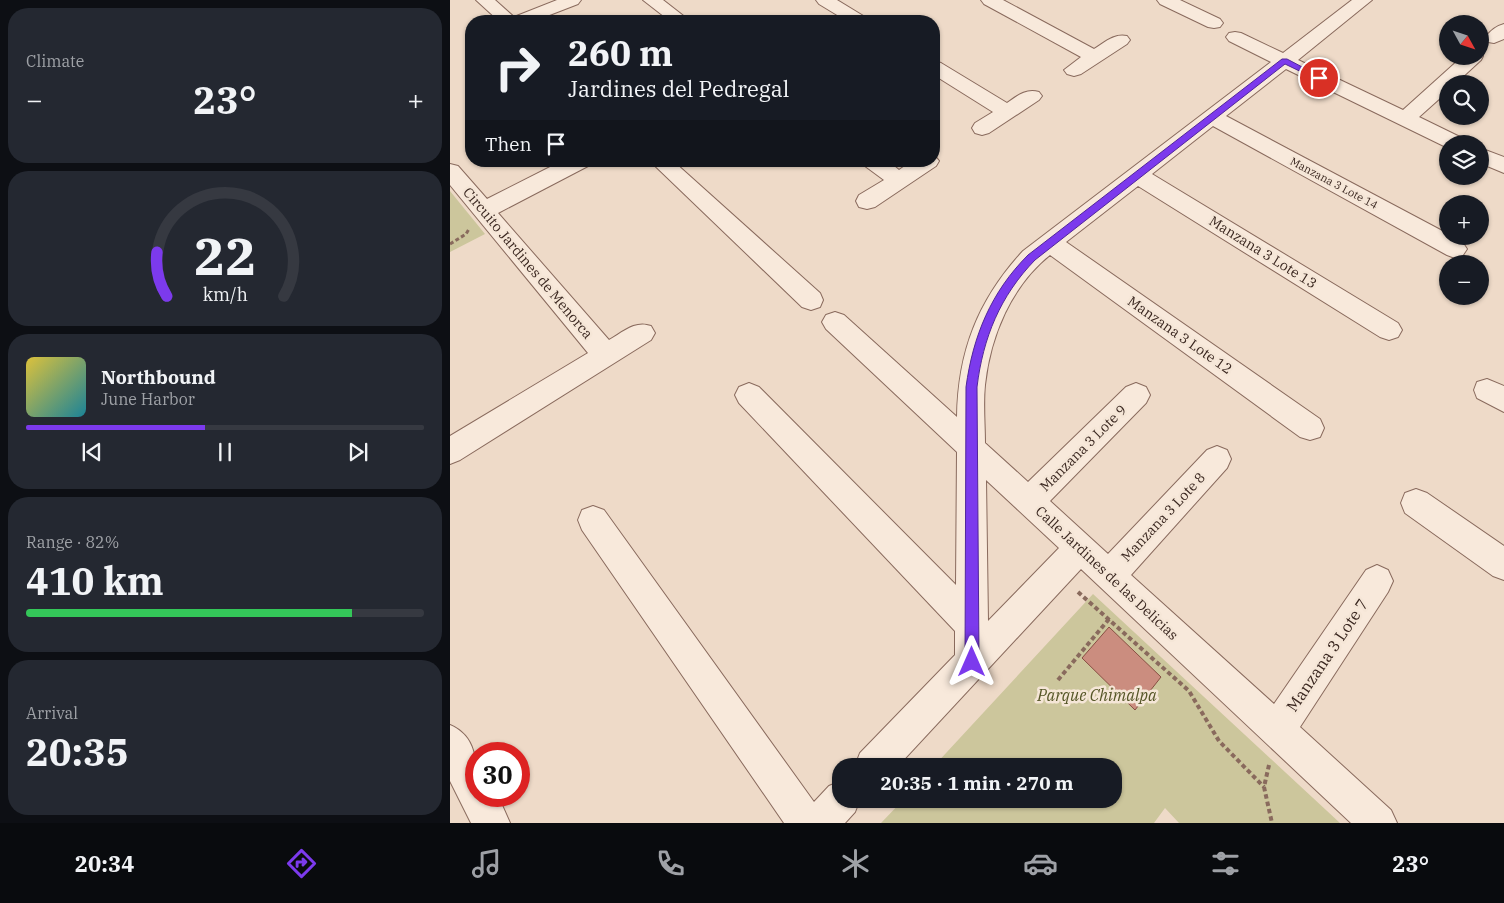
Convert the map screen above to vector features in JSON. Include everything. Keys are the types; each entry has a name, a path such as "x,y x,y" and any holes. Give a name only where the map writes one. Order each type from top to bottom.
{"street":[{"path":"485,0 501,15"},
{"path":"534,15 572,0"},
{"path":"652,0 673,15"},
{"path":"825,0 850,15"},
{"path":"990,0 1094,57"},
{"path":"1166,0 1214,24"},
{"path":"972,662 972,387 975,363 991,314 1017,272 1031,257 1363,0"},
{"path":"1235,37 1439,135"},
{"path":"1074,70 1120,40"},
{"path":"1405,119 1464,65"},
{"path":"940,71 1006,112"},
{"path":"982,128 1032,96"},
{"name":"Manzana 3 Lote 14","path":"1212,117 1455,249"},
{"path":"1489,159 1504,166"},
{"path":"477,218 569,167"},
{"path":"667,167 811,300"},
{"path":"881,167 899,180"},
{"path":"867,200 919,167"},
{"name":"Circuito Jardines de Menorca","path":"450,170 477,218 606,355"},
{"name":"Manzana 3 Lote 13","path":"1137,175 1389,330"},
{"name":"Manzana 3 Lote 12","path":"1050,243 1310,428"},
{"name":"Calle Jardines de las Delicias","path":"835,322 1378,823"},
{"path":"450,451 642,333"},
{"path":"749,395 972,625"},
{"name":"Manzana 3 Lote 9","path":"1029,501 1136,395"},
{"name":"Manzana 3 Lote 8","path":"1117,583 1217,459"},
{"path":"1416,503 1504,565"},
{"path":"593,520 806,823"},
{"path":"881,758 1080,548"},
{"name":"Manzana 3 Lote 7","path":"1277,730 1377,581"},
{"path":"450,742 465,771"},
{"path":"483,807 491,823"},
{"path":"819,823 833,808"}],"path":[{"path":"450,244 466,234 477,218"},
{"path":"1057,573 1188,692 1219,741 1264,786"},
{"path":"1058,680 1109,620 1117,583"},
{"path":"1272,823 1264,786 1277,730"}],"green space":[{"path":"450,191 485,234 450,252"},
{"name":"Parque Chimalpa","path":"1093,594 1340,823 1179,823 1165,808 1154,823 881,823 895,808 1122,808 1122,758 941,758"}],"building":[{"path":"1109,627 1161,677 1135,710 1082,658"}],"route":[{"path":"972,662 972,387 975,363 982,337 1004,289 1031,257 1284,61 1319,78"}]}
